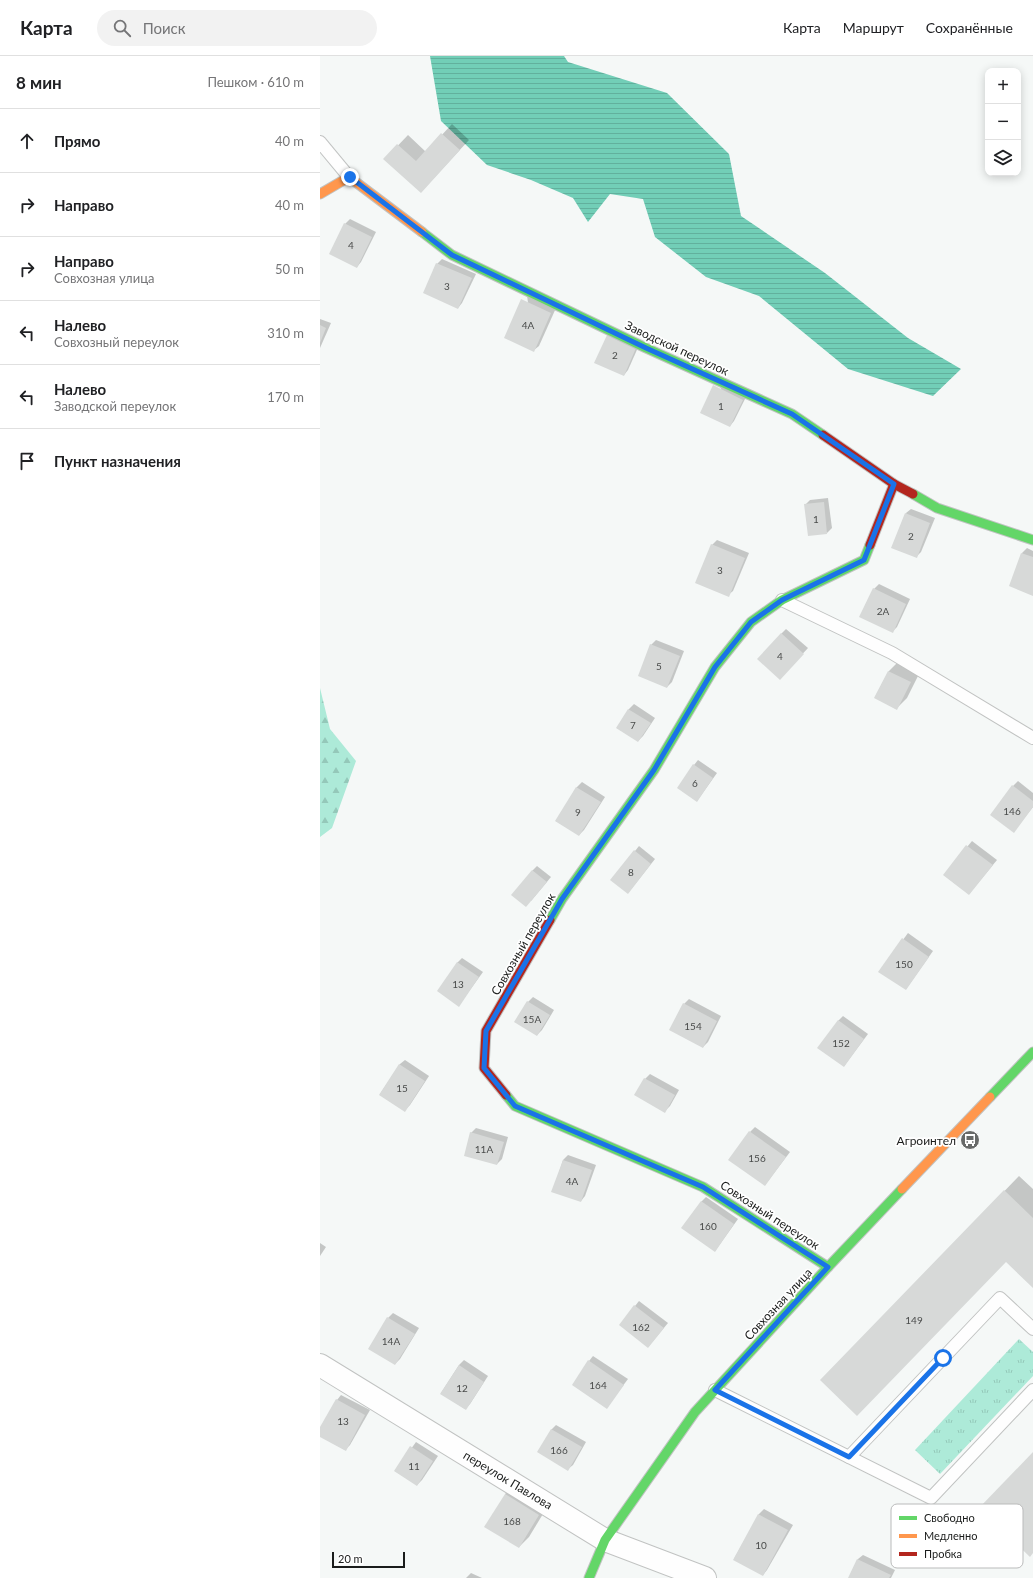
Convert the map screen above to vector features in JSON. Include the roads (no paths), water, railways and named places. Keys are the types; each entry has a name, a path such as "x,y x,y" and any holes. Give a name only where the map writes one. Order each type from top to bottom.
{"street":[{"path":"320,194 350,177"},
{"name":"Заводской переулок","path":"350,177 452,255 646,348 792,414 894,484 937,508 1033,540"},
{"name":"Совхозный переулок","path":"828,1267 703,1187 515,1106 484,1068 486,1031 562,899 654,770 715,667 751,622 782,600 864,560 894,484"},
{"name":"Совхозная улица","path":"589,1578 605,1540 695,1412 828,1267 1033,1052"},
{"name":"переулок Павлова","path":"320,1365 605,1540 705,1578"}],"lane":[{"path":"320,142 350,177"},
{"path":"782,600 892,653 1033,738"},
{"path":"849,1457 1000,1298 1033,1328"},
{"path":"715,1390 931,1498 1033,1390"}],"place":[{"name":"Агроинтел","path":"970,1140"}]}
